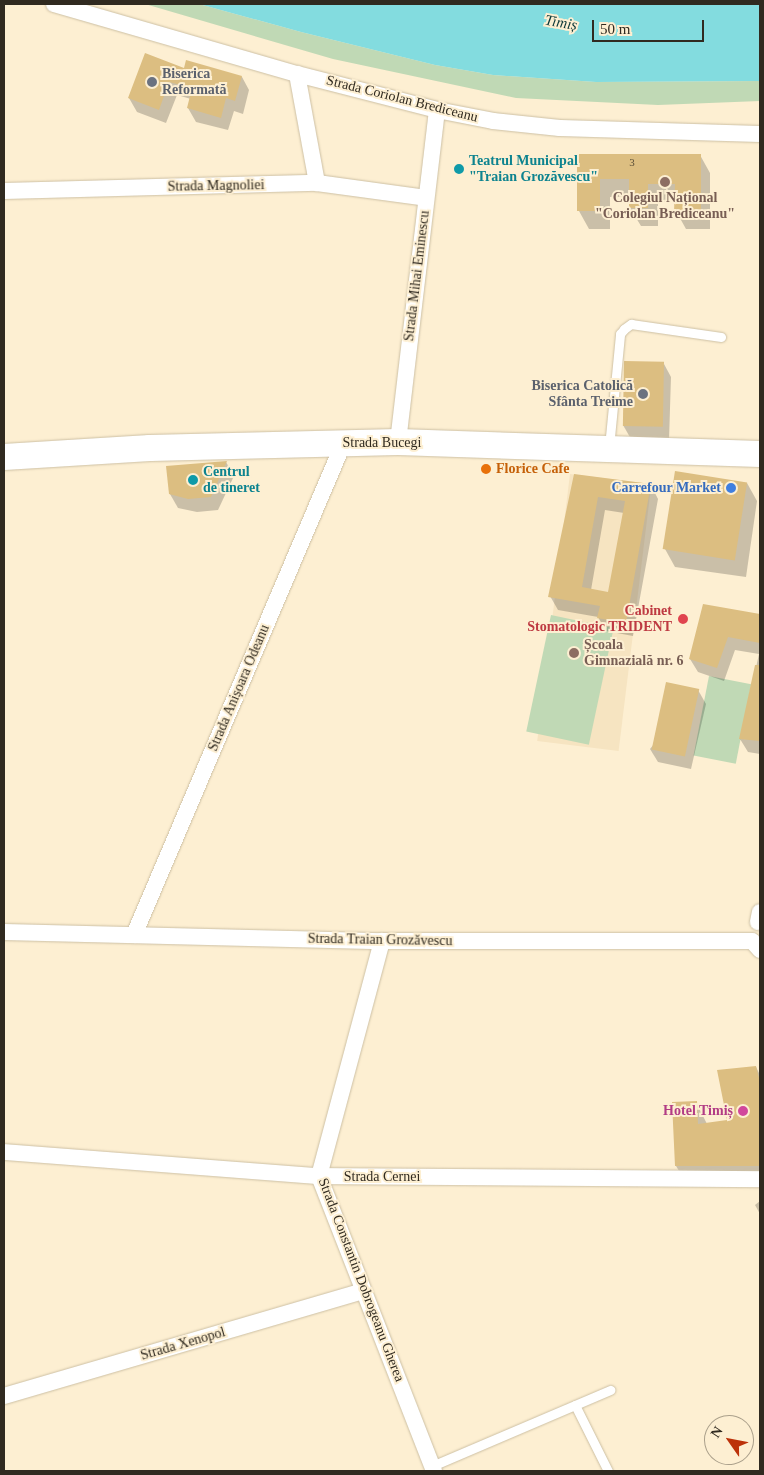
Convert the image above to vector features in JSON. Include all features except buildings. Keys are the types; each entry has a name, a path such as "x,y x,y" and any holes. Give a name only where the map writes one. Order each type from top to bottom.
{"main road":[{"name":"Strada Bucegi","path":"4,457 150,448 344,442 609,447 760,454"}],"street":[{"name":"Strada Coriolan Brediceanu","path":"54,4 297,74 437,110 493,121 560,128 760,134"},
{"path":"297,74 317,183"},
{"name":"Strada Mihai Eminescu","path":"398,442 437,110"},
{"name":"Strada Magnoliei","path":"4,191 317,183 426,198"},
{"name":"Strada Anișoara Odeanu","path":"134,935 344,442"},
{"name":"Strada Traian Grozăvescu","path":"4,932 382,941 758,946"},
{"name":"Strada Constantin Dobrogeanu Gherea","path":"382,941 319,1176 362,1291 433,1468"},
{"name":"Strada Cernei","path":"4,1152 319,1176 760,1180"},
{"name":"Strada Xenopol","path":"4,1396 362,1291"}],"lane":[{"path":"609,447 620,334 624,329 631,324 721,337"},
{"path":"433,1468 610,1390"},
{"path":"576,1405 608,1471"}],"shaded area":[{"name":"Școala Gimnazială nr. 6","path":"570,474 651,484 619,751 537,741"}],"green space":[{"path":"145,4 199,4 301,32 435,65 493,75 596,82 760,81 760,101 658,105 516,98 333,59"},
{"path":"551,615 614,628 589,745 526,731"},
{"path":"709,676 751,684 736,764 694,756"}],"water":[{"name":"Timiș","path":"199,4 760,4 760,81 596,82 493,75 435,65 301,32"}],"place":[{"name":"Biserica Reformată","path":"152,82"},
{"name":"Teatrul Municipal \"Traian Grozăvescu\"","path":"459,169"},
{"name":"Colegiul Național \"Coriolan Brediceanu\"","path":"665,182"},
{"name":"Biserica Catolică Sfânta Treime","path":"643,394"},
{"name":"Florice Cafe","path":"486,469"},
{"name":"Centrul de tineret","path":"193,480"},
{"name":"Carrefour Market","path":"731,488"},
{"name":"Cabinet Stomatologic TRIDENT","path":"683,619"},
{"name":"Școala Gimnazială nr. 6","path":"574,653"},
{"name":"Hotel Timiș","path":"743,1111"}]}
